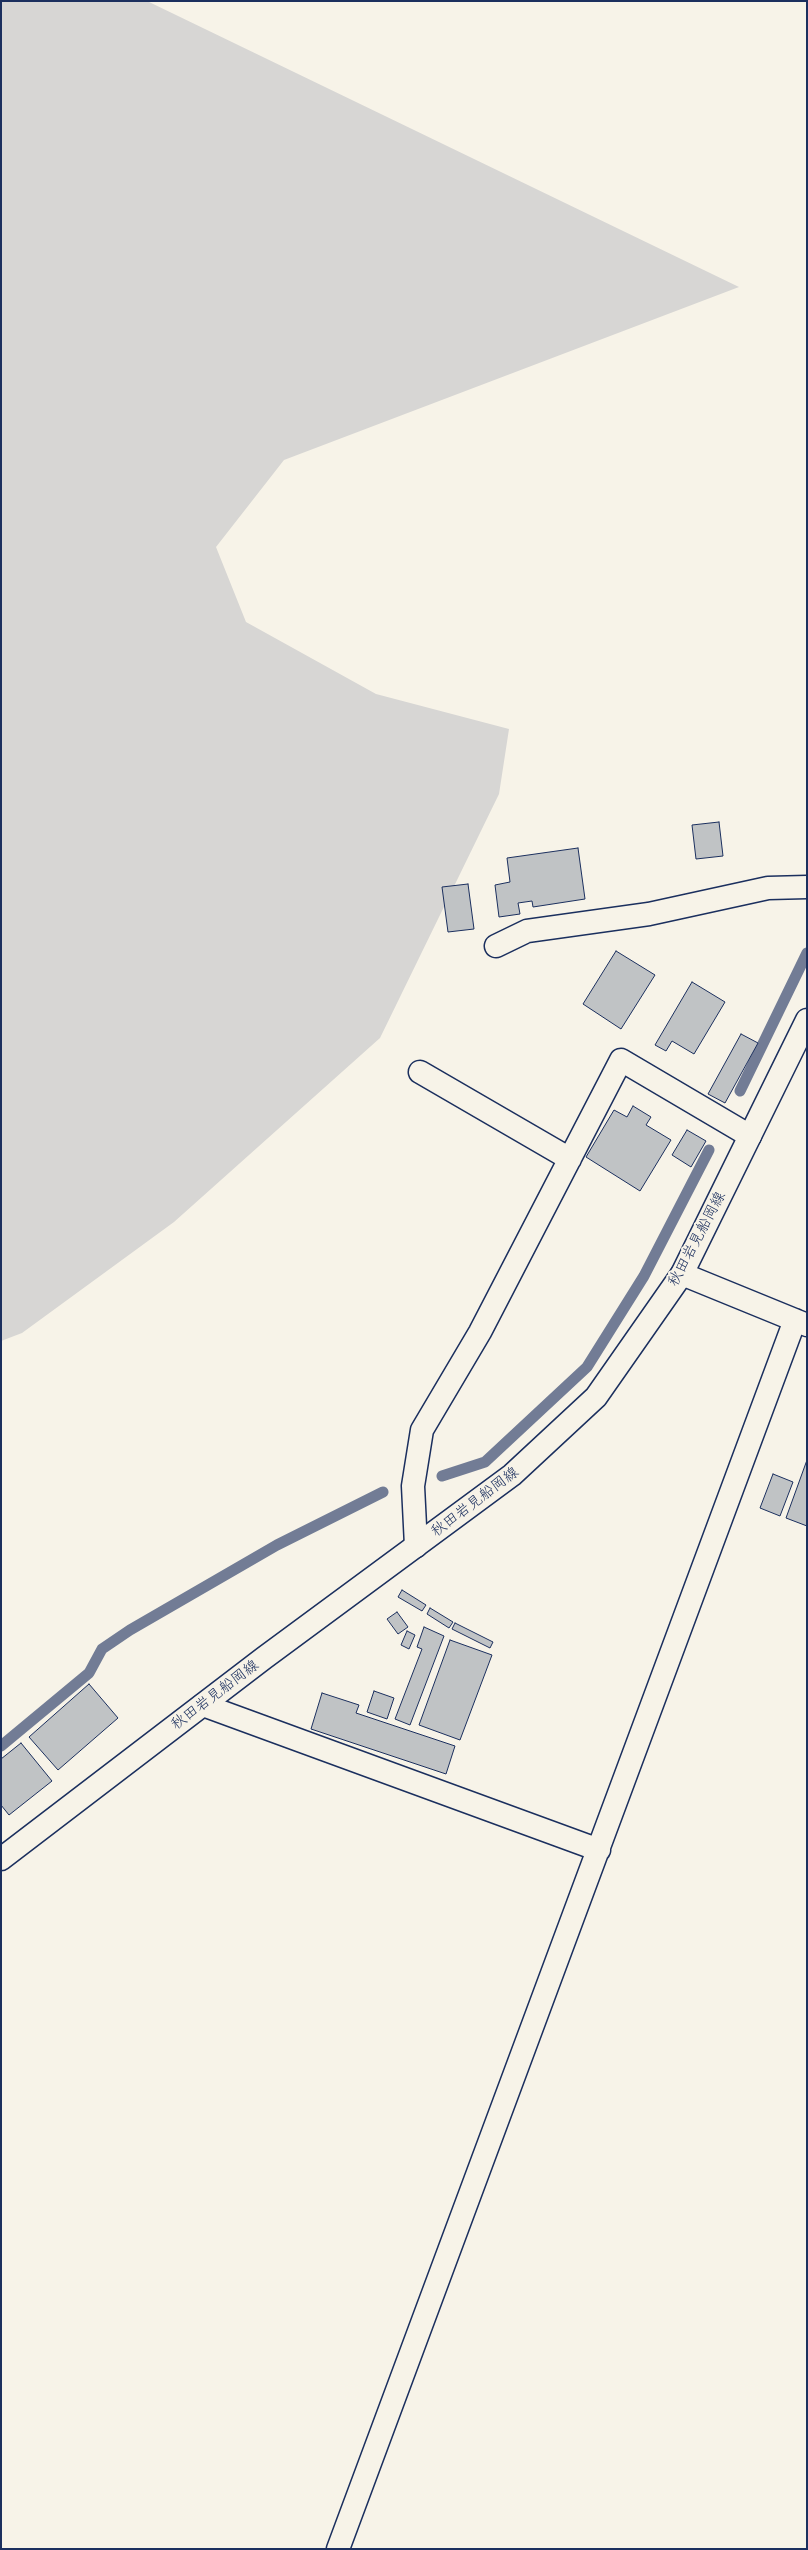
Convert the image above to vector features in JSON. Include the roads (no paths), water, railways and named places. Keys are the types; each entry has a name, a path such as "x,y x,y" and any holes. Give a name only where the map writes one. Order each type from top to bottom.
{"street":[{"path":"496,946 527,931 649,914 768,888 807,887"},
{"name":"秋田岩見船岡線","path":"1,1859 203,1705 512,1475 596,1397 682,1274 807,1020"},
{"path":"416,1546 413,1486 422,1430 480,1332 621,1060 750,1136"},
{"path":"420,1072 570,1158"},
{"path":"338,2549 599,1850 801,1322 682,1274"},
{"path":"203,1705 599,1850"}],"waterway":[{"path":"740,1091 807,953"},
{"path":"442,1476 485,1462 587,1367 644,1276 709,1150"},
{"path":"1,1746 89,1673 102,1649 130,1630 277,1545 383,1492"}]}
